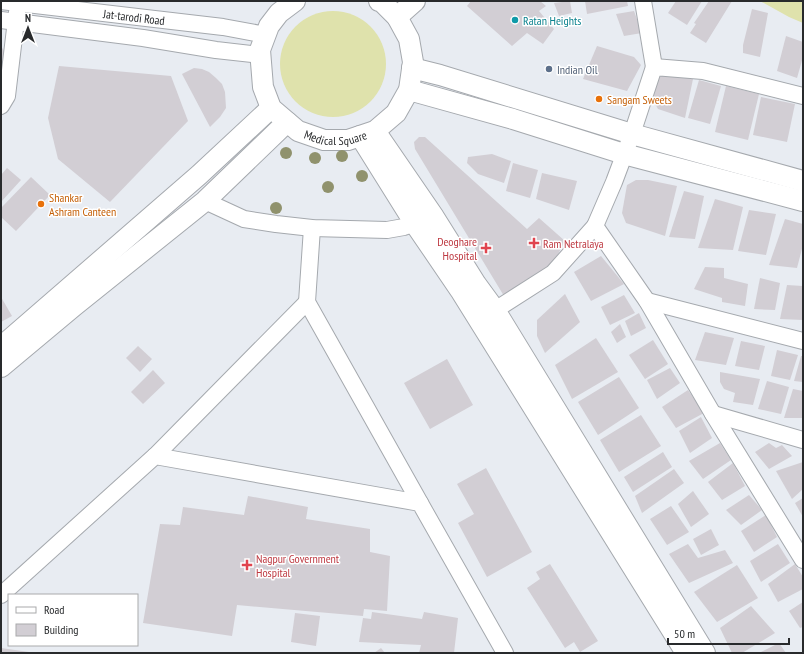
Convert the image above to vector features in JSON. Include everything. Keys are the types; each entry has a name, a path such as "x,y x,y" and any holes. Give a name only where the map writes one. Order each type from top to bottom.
{"main road":[{"name":"Medical Square","path":"295,1 279,13 269,26 260,50 263,87 271,108 287,122 298,131 324,140 348,140 367,133 396,113 409,90 413,62 409,39 397,17 381,1"},
{"path":"397,17 415,1"},
{"path":"412,68 632,134 803,181"},
{"path":"409,90 513,119 624,154 803,201"},
{"path":"1,347 199,175 271,108"},
{"path":"1,367 74,306 205,201 287,122"},
{"path":"367,133 434,217 476,284 486,314 686,653"},
{"path":"367,133 415,224 486,314 705,653"}],"street":[{"name":"Jat-tarodi Road","path":"1,1 42,4 223,27 266,34"},
{"path":"486,314 553,273 595,226 614,182 632,134 654,67 643,1"},
{"path":"1,106 7,96 9,21 18,3"},
{"path":"40,25 42,4"},
{"path":"9,21 143,38 260,56"},
{"path":"654,67 703,70 803,96"},
{"path":"205,201 244,219 312,228 387,230 415,224 434,217"},
{"path":"595,226 647,301 713,414 803,560"},
{"path":"312,228 307,302 505,653"},
{"path":"647,301 803,341"},
{"path":"1,595 155,456 307,302"},
{"path":"713,414 803,440"},
{"path":"155,456 420,503"}],"green space":[{"path":"760,1 803,1 803,23 789,17"},
{"path":"333,11 353,15 371,26 382,44 386,64 382,84 371,102 353,113 333,117 313,113 295,102 284,84 280,64 284,44 295,26 313,15"}],"building":[{"name":"Ratan Heights","path":"471,1 540,1 546,6 539,11 554,29 543,44 527,33 512,46 467,6"},
{"path":"570,1 572,13 559,16 554,3"},
{"path":"585,1 627,1 628,6 587,14"},
{"path":"676,1 702,1 687,25 668,13"},
{"path":"709,1 732,1 706,43 690,33 696,24 694,23"},
{"path":"752,9 768,13 760,57 743,53 743,45"},
{"path":"634,11 642,33 624,36 616,14"},
{"path":"786,36 803,42 803,57 797,78 777,71"},
{"path":"1,46 6,60 1,92"},
{"path":"597,46 634,57 641,65 627,91 583,79"},
{"path":"59,66 171,76 188,121 110,202 58,159 48,118"},
{"path":"194,68 209,72 222,84 225,92 226,108 220,117 210,127 182,74"},
{"path":"669,73 693,79 685,118 658,109 654,102 654,92 657,82 664,74"},
{"path":"699,80 721,86 710,124 688,118"},
{"path":"726,86 759,94 748,140 715,132"},
{"path":"761,97 795,104 787,142 753,135"},
{"path":"419,137 425,137 527,229 539,218 565,241 555,260 545,269 504,296 415,149 414,142"},
{"path":"492,154 511,161 504,183 478,174 467,163 468,157"},
{"path":"513,163 538,170 530,198 506,191"},
{"path":"7,168 21,180 1,202 1,175"},
{"path":"542,173 577,181 569,210 536,199"},
{"path":"31,177 50,195 16,231 1,217 1,208"},
{"path":"636,180 648,180 677,186 665,236 626,223 622,213 627,185"},
{"path":"684,191 704,196 695,239 669,237"},
{"path":"715,199 743,207 733,250 698,248"},
{"path":"749,210 776,214 766,255 738,251"},
{"path":"785,219 803,224 803,245 797,268 769,265"},
{"path":"601,256 624,284 591,301 574,272"},
{"path":"705,267 724,268 724,278 748,284 745,306 722,302 722,298 694,289"},
{"path":"760,278 780,283 775,310 754,309"},
{"path":"787,285 803,286 803,320 780,319"},
{"path":"565,294 580,322 545,353 537,336 537,320"},
{"path":"624,295 635,313 610,325 601,307"},
{"path":"1,297 12,316 1,322"},
{"path":"639,313 646,328 631,336 625,321"},
{"path":"620,324 626,337 617,343 611,332"},
{"path":"705,332 734,338 726,365 695,360"},
{"path":"596,338 618,372 572,399 555,365"},
{"path":"653,340 668,364 645,379 629,355"},
{"path":"741,341 765,346 759,370 735,366"},
{"path":"138,346 152,359 140,372 126,358"},
{"path":"777,350 798,355 790,380 771,376"},
{"path":"801,356 803,356 803,382 794,381"},
{"path":"447,359 473,405 430,429 404,383"},
{"path":"670,368 680,383 657,399 647,380"},
{"path":"153,370 165,383 143,404 131,392"},
{"path":"720,372 760,379 753,405 733,402 735,393 724,389 720,382"},
{"path":"619,377 639,408 598,435 578,402"},
{"path":"767,381 789,387 781,414 758,409"},
{"path":"793,389 803,391 803,418 784,418"},
{"path":"688,390 704,413 676,428 662,407"},
{"path":"641,415 661,446 619,472 600,440"},
{"path":"701,417 712,438 690,453 679,431"},
{"path":"720,443 731,460 703,479 689,461"},
{"path":"769,443 776,448 782,445 792,456 769,469 755,452"},
{"path":"663,452 672,467 633,492 624,477"},
{"path":"803,462 803,489 792,499 776,471"},
{"path":"733,463 745,486 722,500 708,482"},
{"path":"486,468 532,552 487,577 458,523 474,514 457,484"},
{"path":"674,469 684,483 642,513 635,496"},
{"path":"693,491 709,514 691,527 678,504"},
{"path":"749,495 762,510 741,525 726,510"},
{"path":"248,496 308,507 306,519 370,529 370,552 390,556 387,611 364,609 363,616 237,605 232,636 143,623 160,524 180,525 183,507 244,515"},
{"path":"803,498 803,517 795,503"},
{"path":"671,506 689,532 667,545 650,519"},
{"path":"766,515 777,537 754,552 741,531"},
{"path":"711,529 719,545 701,555 693,539"},
{"path":"688,544 698,558 725,550 733,563 689,583 669,554"},
{"path":"778,544 790,563 761,582 750,561"},
{"path":"550,564 598,641 580,652 574,642 565,648 527,588 540,579 536,572"},
{"path":"795,564 803,577 803,589 778,602 768,584"},
{"path":"737,565 758,598 717,622 694,592"},
{"path":"803,602 803,627 800,628 789,611"},
{"path":"751,606 775,633 742,653 732,653 720,628"},
{"path":"372,612 422,619 424,612 458,618 454,653 419,653 421,645 359,642 363,618 371,619"},
{"path":"295,613 320,616 316,646 291,642"},
{"path":"779,643 786,653 759,653"},
{"path":"1,648 29,652 29,653 1,653"},
{"path":"381,648 385,653 374,653"}],"place":[{"name":"Ratan Heights","path":"515,20"},
{"name":"Indian Oil","path":"549,69"},
{"name":"Sangam Sweets","path":"599,99"},
{"name":"Shankar Ashram Canteen","path":"41,204"},
{"name":"Ram Netralaya","path":"534,243"},
{"name":"Deoghare Hospital","path":"486,248"},
{"name":"Nagpur Government Hospital","path":"247,565"}]}
